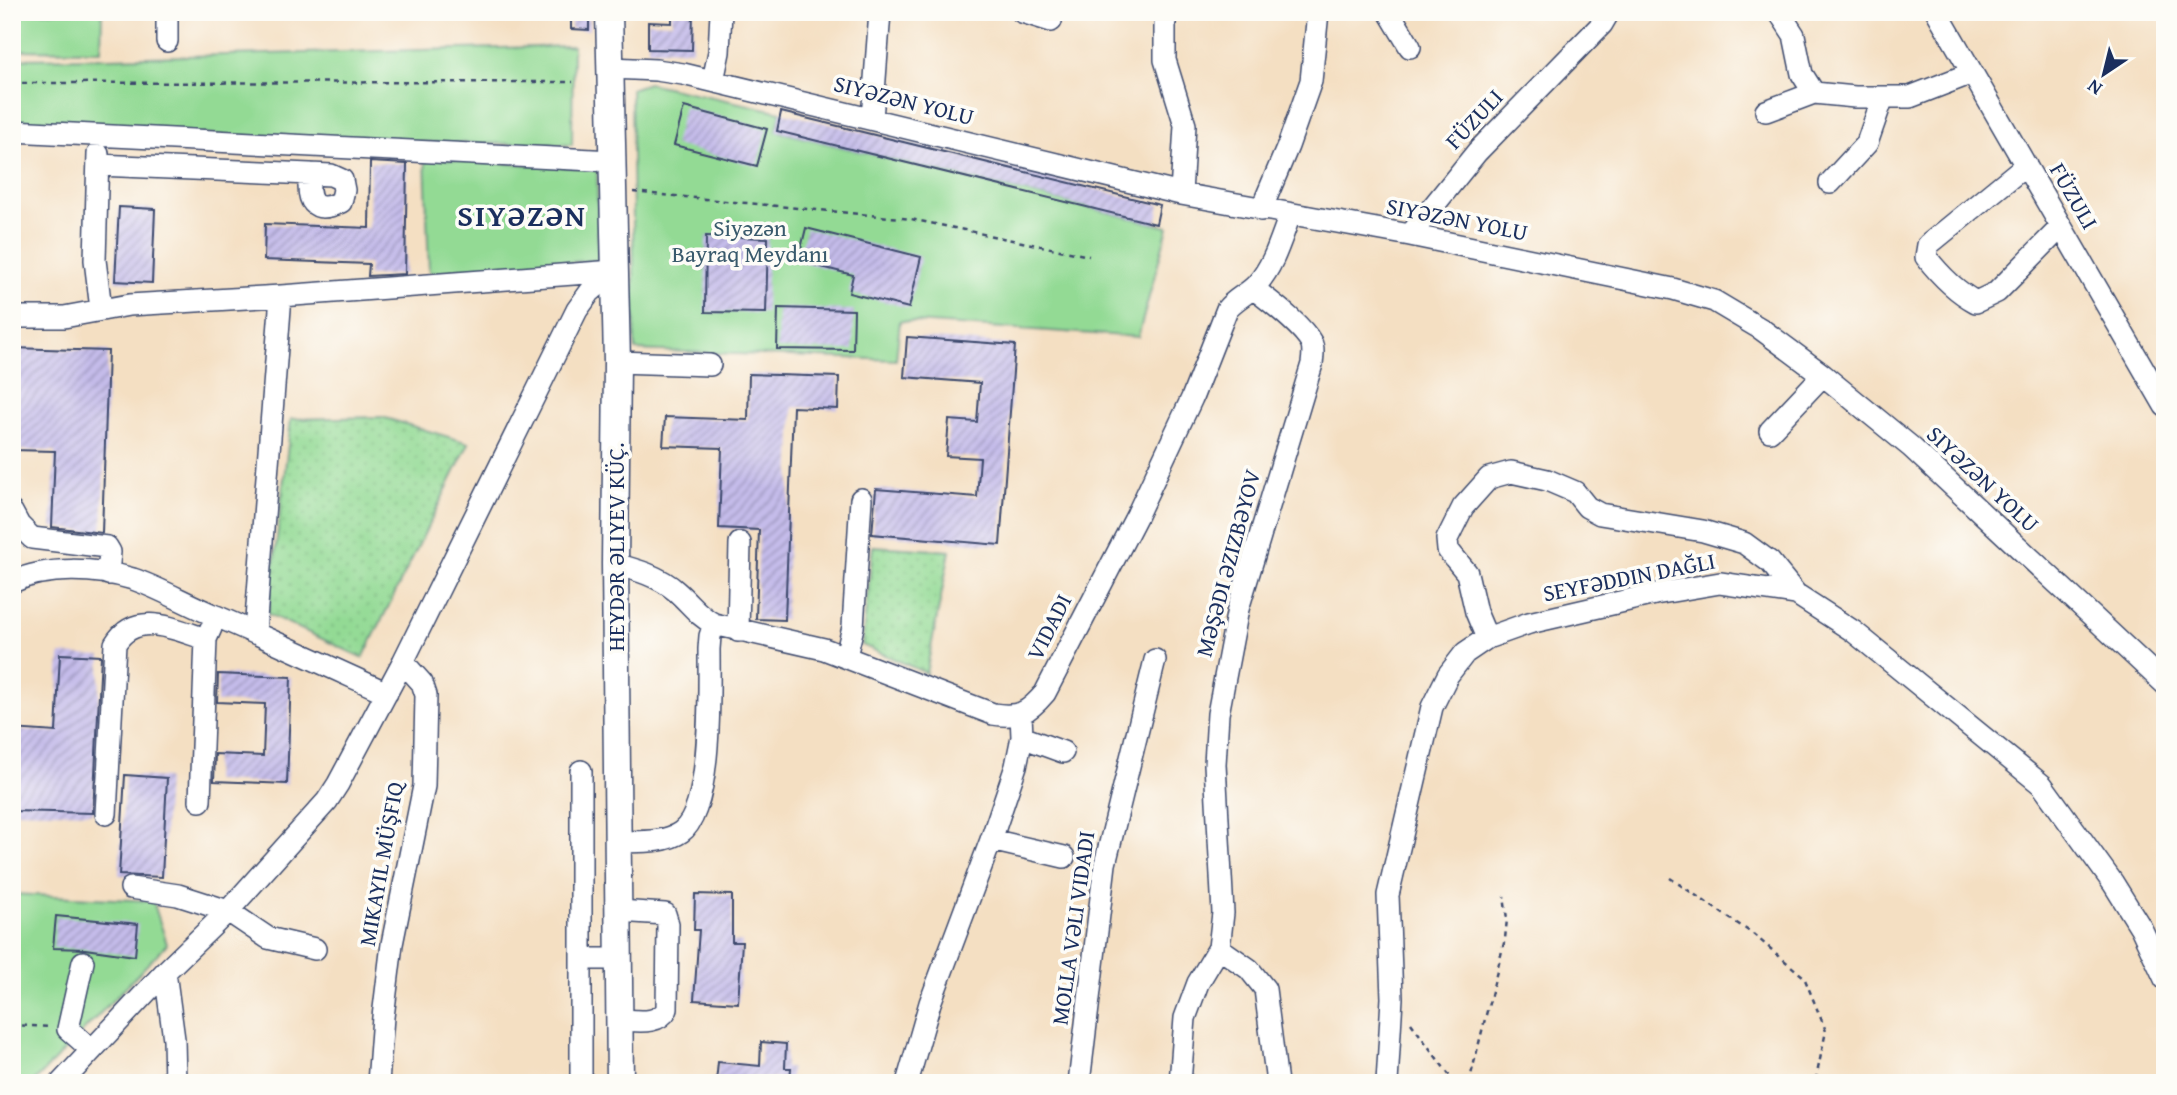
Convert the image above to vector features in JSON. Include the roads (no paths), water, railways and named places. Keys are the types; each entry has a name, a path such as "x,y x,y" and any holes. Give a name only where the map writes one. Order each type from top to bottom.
{"main road":[{"name":"HEYDƏR ƏLIYEV KÜÇ.","path":"609,12 617,362 615,564 620,1083"}],"street":[{"path":"167,12 167,41"},
{"path":"713,81 719,52 721,12"},
{"path":"872,120 880,12"},
{"path":"1022,12 1051,20"},
{"path":"1165,12 1165,60 1185,125 1181,194"},
{"path":"1262,210 1311,80 1318,12"},
{"path":"1389,12 1410,47"},
{"name":"FÜZULI","path":"1410,235 1477,152 1602,24 1609,12"},
{"path":"1779,12 1794,35 1802,74 1814,93"},
{"name":"FÜZULI","path":"1937,12 2165,406"},
{"name":"SIYƏZƏN YOLU","path":"611,68 656,70 713,81 1181,194 1410,235 1673,289 1714,301 1761,329 1824,375 1911,447 2165,684"},
{"path":"1766,111 1814,93 1855,97 1910,97 1972,73"},
{"path":"1830,183 1867,143 1883,97"},
{"path":"12,131 613,161"},
{"path":"99,135 95,260 101,309"},
{"path":"98,165 310,174"},
{"path":"2026,165 1928,245 1926,257 1960,293 1976,302 1997,292 2061,227"},
{"name":"VIDADI","path":"1021,714 1033,708 1045,693 1137,515 1192,398 1227,309 1253,288 1270,267 1290,215"},
{"path":"12,317 64,317 129,305 614,271"},
{"path":"61,1083 164,972 228,911 327,801 403,662 577,310 590,292 614,271"},
{"name":"MƏŞƏDI ƏZIZBƏYOV","path":"1180,1083 1185,1018 1198,983 1219,948 1223,913 1215,765 1218,714 1238,609 1313,354 1312,344 1303,331 1253,288"},
{"path":"255,632 281,296"},
{"path":"617,362 710,365"},
{"path":"1770,431 1824,375"},
{"path":"1487,638 1476,612 1467,573 1448,550 1447,539 1463,507 1489,478 1511,472 1547,480 1575,492 1587,507 1600,514 1703,531 1744,543 1770,562 1796,594 1853,631 2042,785 2113,883 2141,928 2165,979"},
{"path":"846,656 853,627 861,499"},
{"path":"12,512 19,525 32,538 107,547 110,552 108,574"},
{"path":"738,631 740,543"},
{"path":"615,564 662,581 677,592 701,618 713,624 846,656 993,715 1021,714 1022,737 1016,766 930,1003 908,1083"},
{"path":"12,582 37,573 66,570 132,579 387,693"},
{"path":"1387,1083 1392,998 1388,895 1432,707 1465,653 1487,638 1529,623 1655,594 1720,583 1796,594"},
{"path":"200,801 206,639 215,616"},
{"path":"106,814 115,643 121,635 143,624 154,623 206,639"},
{"path":"617,842 670,838 683,831 692,817 703,782 708,737 709,649 713,624"},
{"name":"MOLLA VƏLI VIDADI","path":"1079,1083 1105,864 1155,660"},
{"path":"378,1083 392,944 424,786 426,695 422,683 403,662"},
{"path":"1022,737 1063,752"},
{"path":"581,771 582,1083"},
{"path":"991,840 1064,857"},
{"path":"131,888 178,895 228,911 268,938 315,949"},
{"path":"618,911 665,914 668,924 667,1009 663,1016 656,1020 619,1020"},
{"path":"1219,948 1249,969 1265,989 1277,1083"},
{"path":"581,958 619,960"},
{"path":"83,961 68,1028 92,1050"},
{"path":"164,972 174,1040 176,1083"}],"district":[{"name":"SIYƏZƏN","path":"522,216"}],"park label":[{"name":"Siyəzən Bayraq Meydanı","path":"750,241"}]}
